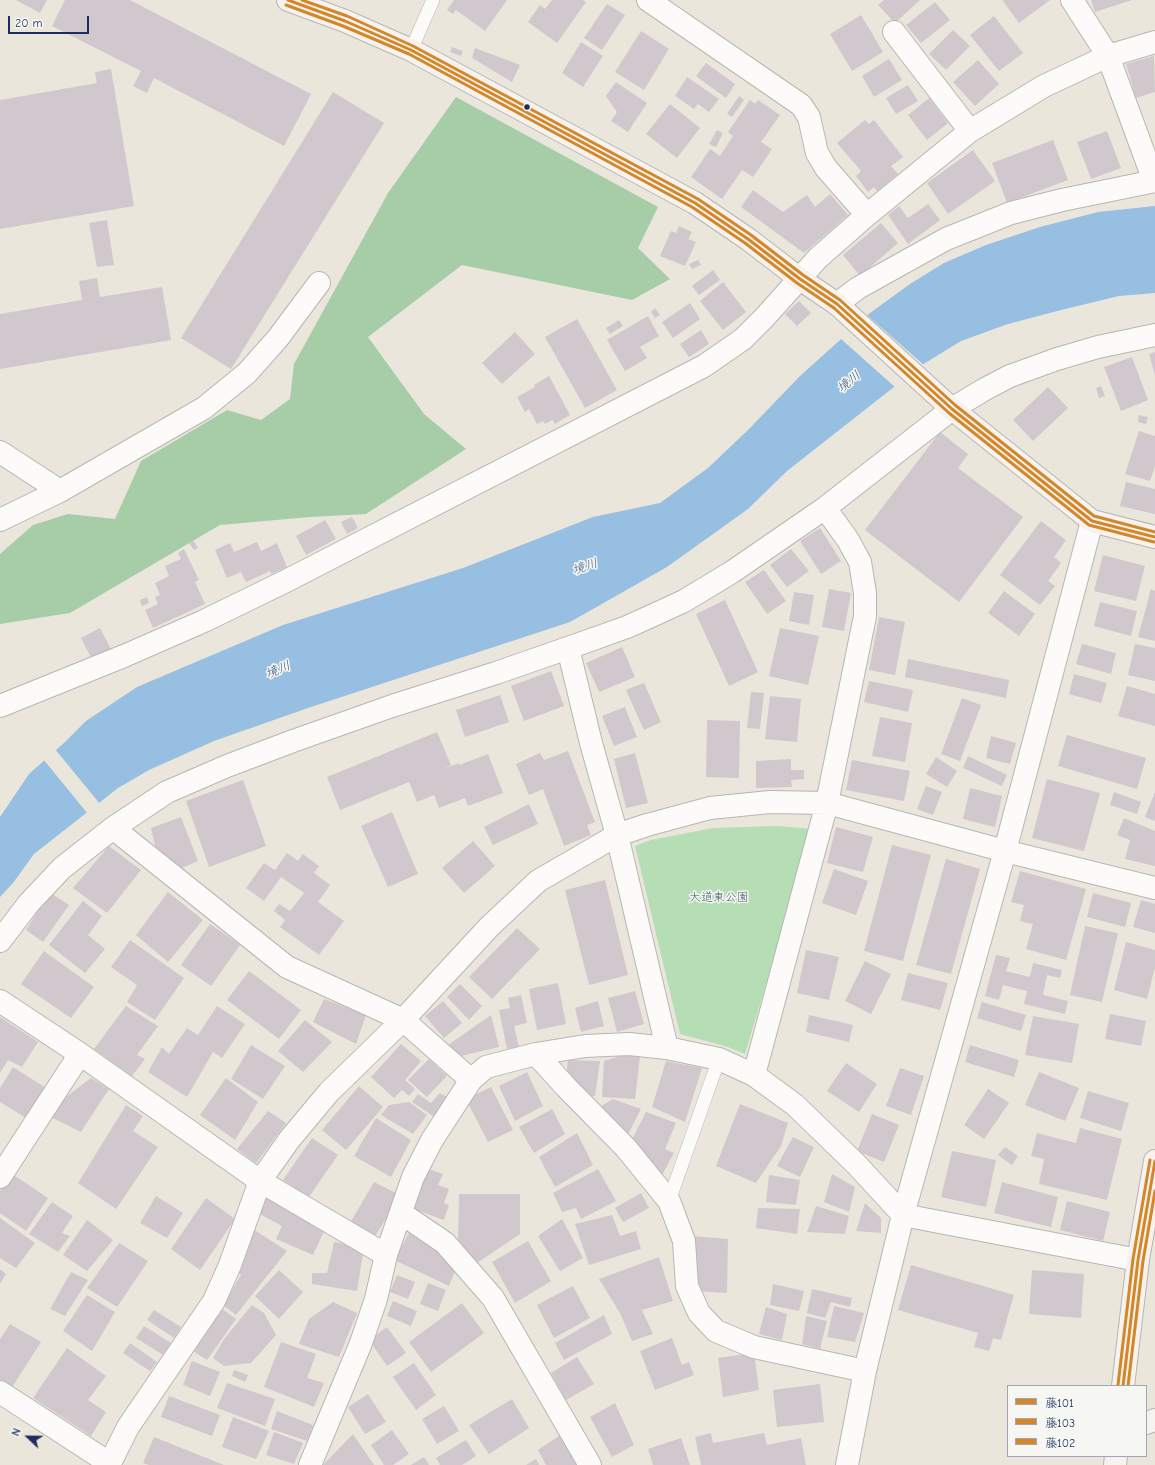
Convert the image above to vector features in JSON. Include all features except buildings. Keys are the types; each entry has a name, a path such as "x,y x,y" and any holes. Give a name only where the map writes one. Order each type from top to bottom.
{"street":[{"path":"288,0 346,21 411,50 695,203 748,239 800,279 840,307 946,404 1092,521 1155,537"},
{"path":"648,0 800,105 809,117 817,153 826,168 867,215"},
{"path":"840,307 858,288 946,239 1011,213 1076,196 1154,181 1108,56 1072,0"},
{"path":"894,32 970,131"},
{"path":"0,706 204,621 286,581 704,366 743,339 818,258 867,215 970,131 1044,86 1108,56 1155,42"},
{"path":"0,520 60,491 204,408 247,374 278,338 319,283"},
{"path":"0,941 29,903 62,868 113,828 167,792 227,766 392,706 496,673 627,627 684,601 732,572 825,508 946,404 985,389 1010,376 1057,359 1098,347 1155,335"},
{"path":"0,452 60,491"},
{"path":"754,1075 827,803 865,616 860,562 848,540 825,508"},
{"path":"847,1465 865,1371 903,1216 1005,851 1092,521"},
{"path":"568,648 591,743 617,835 667,1048"},
{"path":"0,1392 109,1464 128,1427 214,1301 230,1265 260,1181 290,1140 329,1092 403,1020 489,927 538,881 617,835 647,825 710,808 770,802 827,803 1005,851 1155,888"},
{"path":"113,828 287,967 403,1020 471,1080"},
{"path":"0,1001 80,1054 260,1181 386,1255"},
{"path":"310,1465 361,1343 376,1299 386,1255 413,1177 432,1140 471,1080 486,1067 536,1054 585,1046 628,1044 667,1048 719,1059 754,1075 795,1105 857,1165 903,1216 1138,1260"},
{"path":"0,1177 80,1054"},
{"path":"536,1054 566,1088 626,1148 669,1201 684,1241 687,1286 699,1313 716,1332 754,1347 865,1371"},
{"path":"1123,1385 1138,1260 1155,1161"},
{"path":"401,1213 445,1243 493,1298 590,1465"}],"lane":[{"path":"411,50 433,0"},
{"path":"669,1201 719,1059"}],"green space":[{"path":"456,97 658,207 638,248 670,279 632,300 462,265 368,337 424,414 466,449 366,514 310,517 220,525 70,613 0,624 0,554 33,525 68,514 115,519 141,461 227,410 261,420 290,399 294,364 388,193"},
{"name":"大道東公園","path":"778,826 813,829 745,1054 728,1047 680,1034 635,846 651,840 713,828"}],"water":[{"name":"境川","path":"1155,206 1155,293 1119,296 1061,310 1008,324 961,341 922,365 787,471 748,509 667,567 570,622 308,708 214,741 149,770 118,788 34,854 13,883 0,897 0,817 29,774 86,721 137,687 283,625 463,568 593,517 660,503 708,468 749,429 800,376 870,313 910,284 944,263 986,245 1040,227 1098,212"}],"pier":[{"path":"866,314 925,366 896,388 840,338"},
{"path":"55,749 100,804 88,814 43,759"}],"transit line":[{"name":"藤101","path":"288,0 345,21 411,50 695,203 748,239 800,279 837,304 952,409 1092,521 1155,537"},
{"name":"藤102","path":"302,0 347,16 413,46 698,199 751,235 803,275 840,300 955,405 1094,516 1155,532"},
{"name":"藤103","path":"286,5 343,26 409,54 692,207 745,243 797,283 834,308 949,413 1089,525 1154,542"},
{"name":"藤102","path":"1118,1385 1133,1259 1150,1160"},
{"name":"藤101","path":"1123,1385 1138,1260 1155,1161"},
{"name":"藤103","path":"1128,1385 1143,1261 1155,1191"}]}
